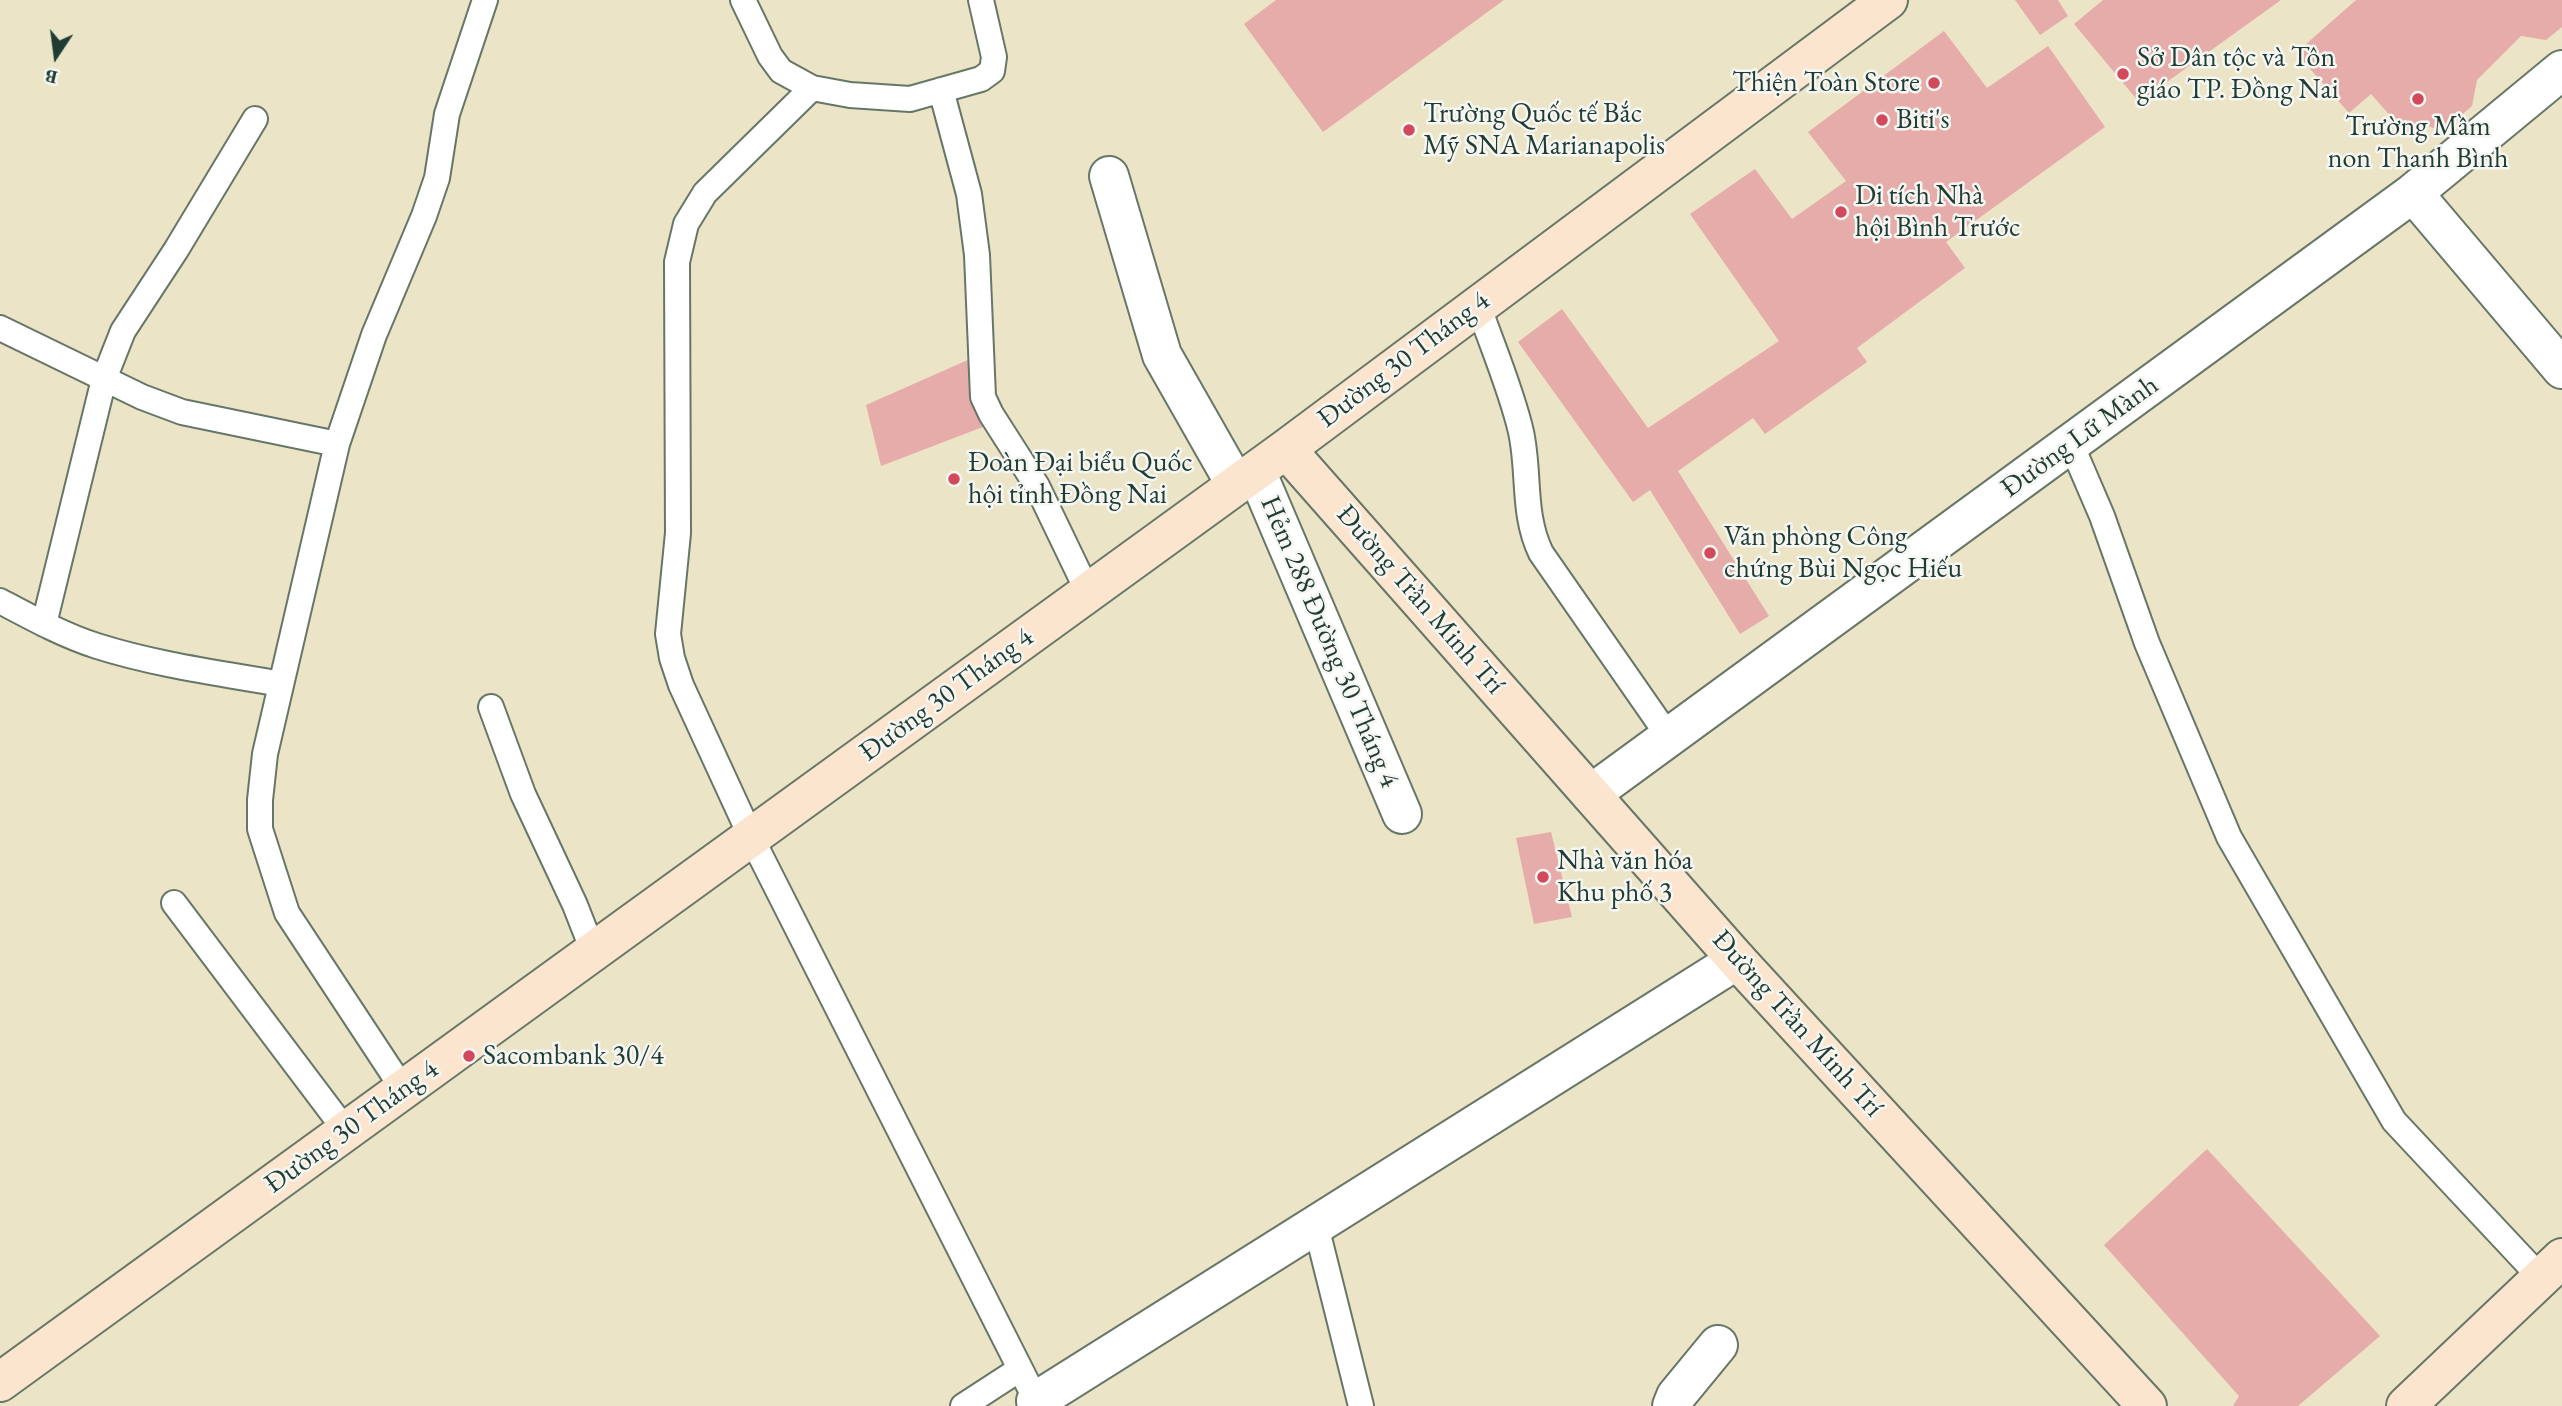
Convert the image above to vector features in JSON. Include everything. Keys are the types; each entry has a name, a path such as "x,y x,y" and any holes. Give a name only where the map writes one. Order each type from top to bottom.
{"main road":[{"name":"Đường 30 Tháng 4","path":"0,1382 1286,449 1888,0"},
{"name":"Đường Trần Minh Trí","path":"1286,449 1737,960 2147,1406"},
{"path":"2406,1406 2552,1268"}],"street":[{"name":"Đường Lữ Mành","path":"1591,794 2413,193 2562,70"},
{"name":"Hẻm 288 Đường 30 Tháng 4","path":"1109,176 1162,355 1246,478 1402,814"},
{"path":"2413,193 2562,369"},
{"path":"1032,1392 1316,1226 1737,960"},
{"path":"1672,1406 1676,1396 1718,1345"}],"lane":[{"path":"403,1089 287,913 260,829 260,800 265,754 337,444 374,335 437,178 447,114 485,0"},
{"path":"743,0 770,57 781,71 812,88 850,95 910,99 981,79 992,71 993,57 981,0"},
{"path":"812,88 705,193 686,224 677,261 678,533 668,634 681,685 751,837 1032,1392 963,1406"},
{"path":"941,90 969,194 976,255 983,397 1037,486 1088,592"},
{"path":"44,624 104,379 124,331 255,119"},
{"path":"1478,305 1521,429 1528,508 1534,538 1541,553 1669,737"},
{"path":"0,328 142,397 182,412 337,444"},
{"path":"2071,444 2102,516 2147,643 2229,837 2394,1121 2552,1268"},
{"path":"0,601 44,624 96,646 160,663 281,684"},
{"path":"491,707 523,794 575,905 593,951"},
{"path":"174,903 346,1131"},
{"path":"1316,1226 1361,1406"}],"building":[{"path":"1276,0 1504,0 1323,132 1244,24"},
{"path":"2015,0 2058,0 2068,16 2040,35"},
{"name":"Sở Dân tộc và Tôn giáo TP. Đồng Nai","path":"2103,0 2281,0 2139,102 2074,24"},
{"name":"Trường Mầm non Thanh Bình","path":"2356,0 2562,0 2562,27 2546,40 2521,36 2477,80 2472,106 2442,132 2424,124 2409,137 2371,94 2349,113 2296,53"},
{"path":"1944,31 1987,88 2048,46 2105,127 1946,242 1965,268 1857,348 1867,362 1765,434 1753,418 1678,471 1769,616 1740,634 1650,490 1633,502 1518,342 1562,309 1648,428 1779,341 1690,214 1755,169 1792,219 1846,181 1808,132"},
{"path":"970,359 988,425 881,466 866,405"},
{"name":"Nhà văn hóa Khu phố 3","path":"1551,832 1572,917 1534,924 1516,838"},
{"path":"2207,1149 2380,1336 2298,1406 2233,1406 2239,1396 2104,1245"}],"place":[{"name":"Sở Dân tộc và Tôn giáo TP. Đồng Nai","path":"2123,74"},
{"name":"Thiện Toàn Store","path":"1934,83"},
{"name":"Trường Mầm non Thanh Bình","path":"2418,99"},
{"name":"Biti's","path":"1882,120"},
{"name":"Trường Quốc tế Bắc Mỹ SNA Marianapolis","path":"1409,130"},
{"name":"Di tích Nhà hội Bình Trước","path":"1841,212"},
{"name":"Đoàn Đại biểu Quốc hội tỉnh Đồng Nai","path":"954,479"},
{"name":"Văn phòng Công chứng Bùi Ngọc Hiếu","path":"1710,553"},
{"name":"Nhà văn hóa Khu phố 3","path":"1543,877"},
{"name":"Sacombank 30/4","path":"469,1056"}]}
